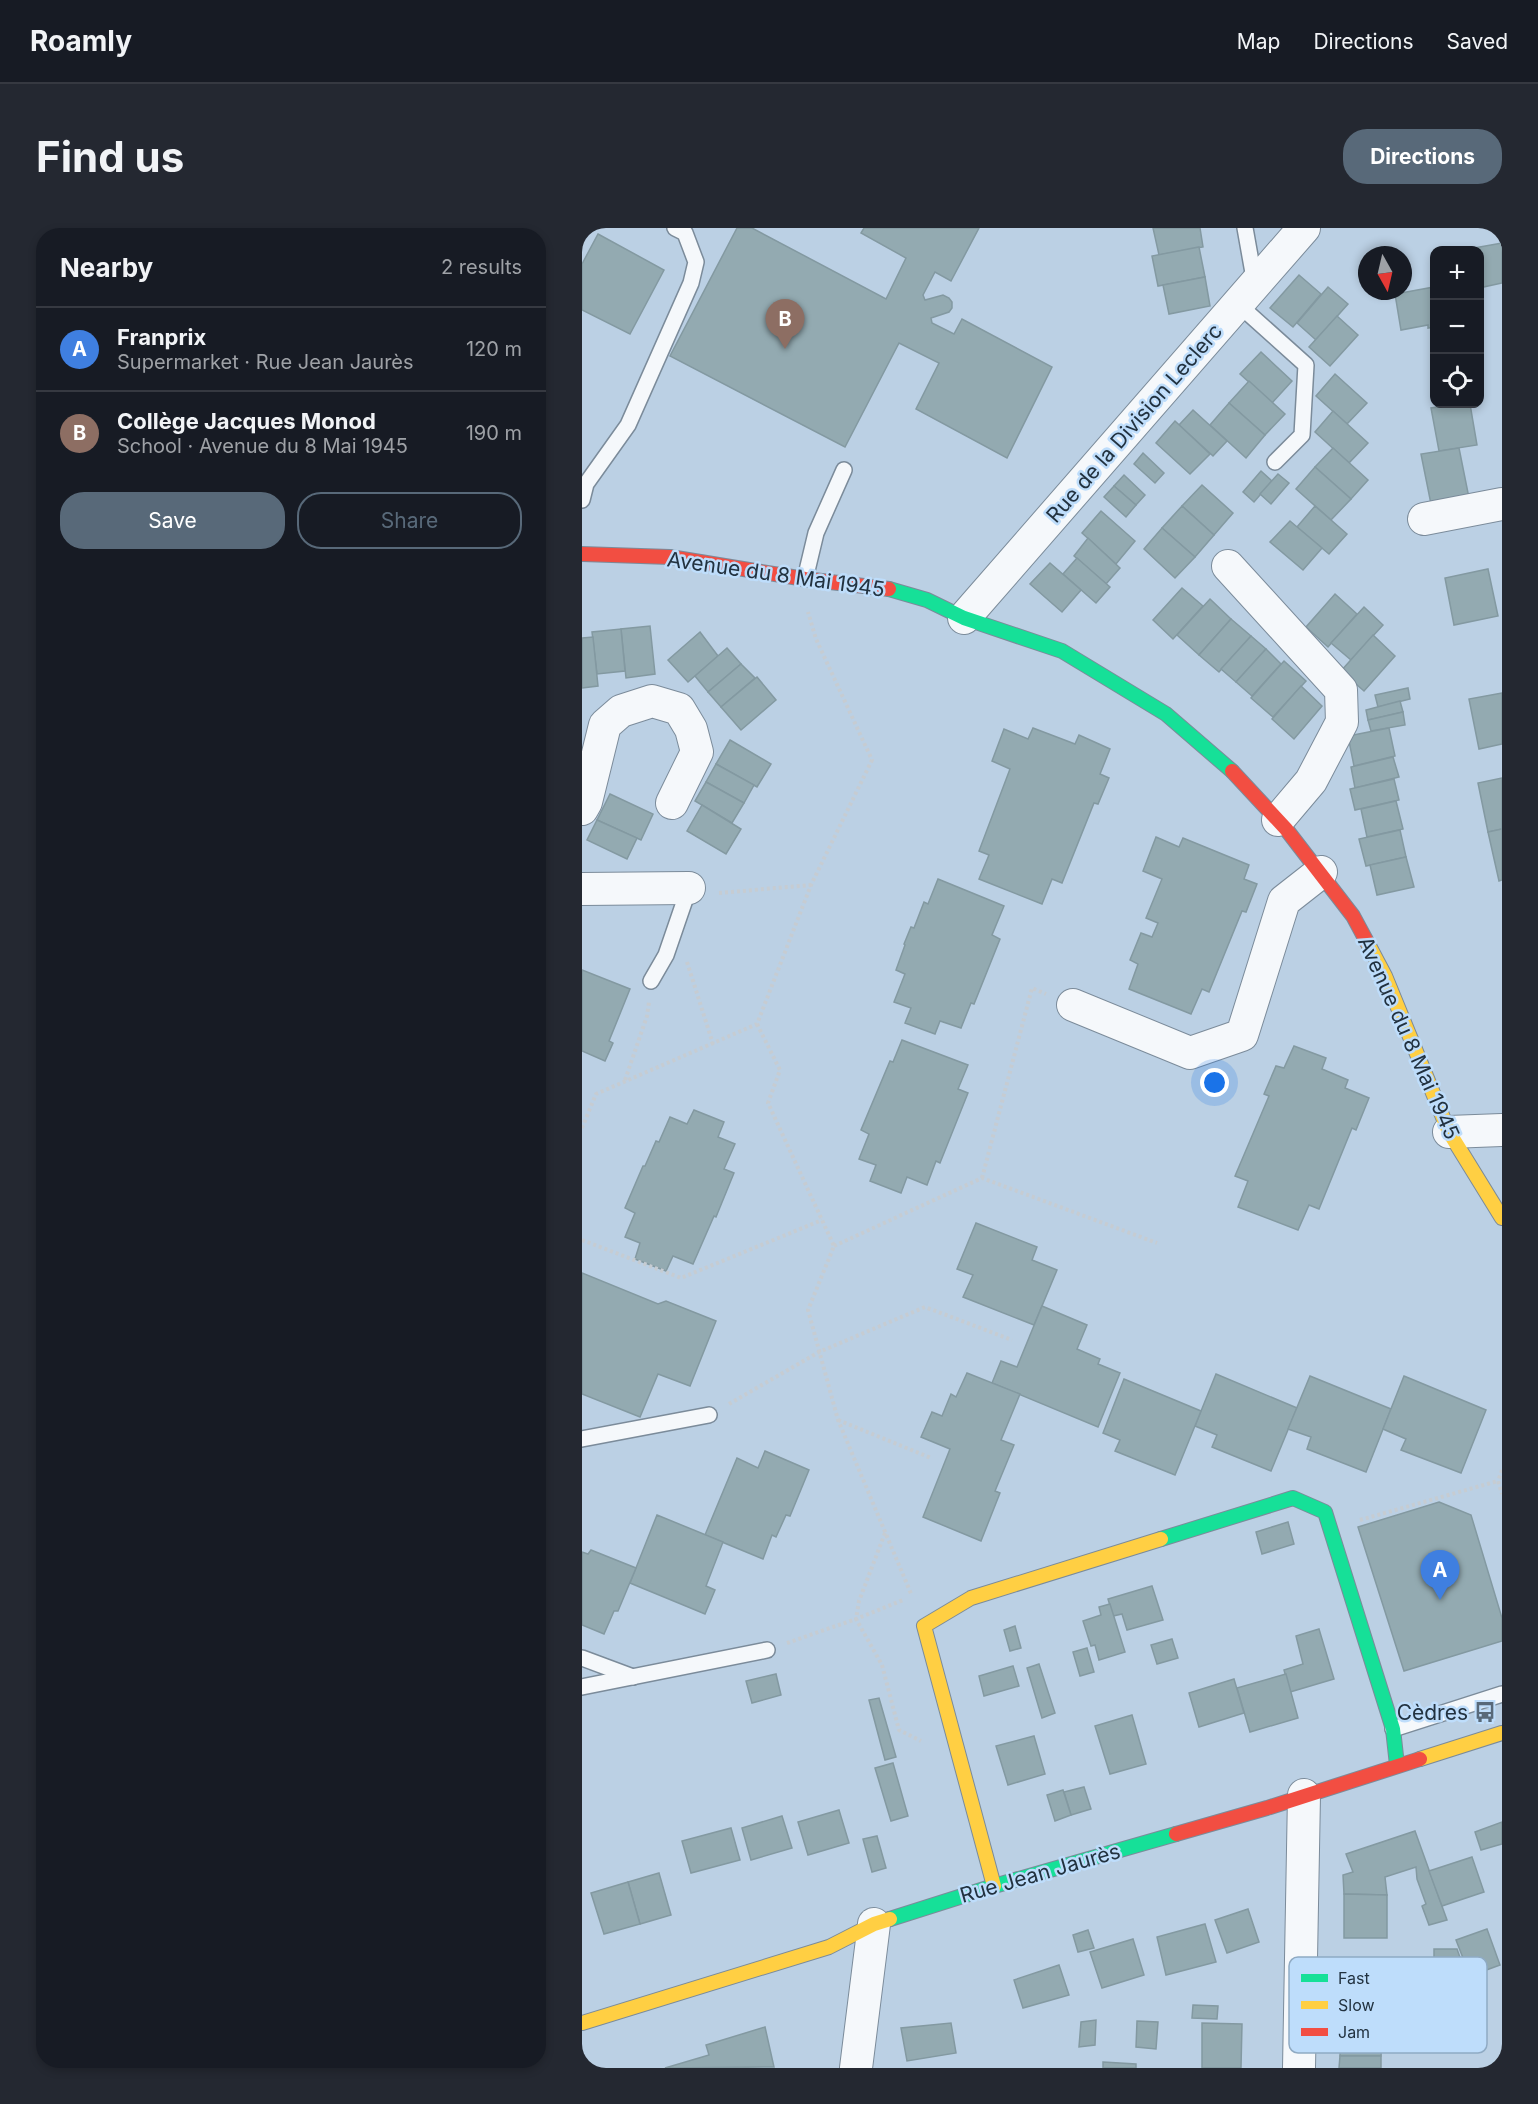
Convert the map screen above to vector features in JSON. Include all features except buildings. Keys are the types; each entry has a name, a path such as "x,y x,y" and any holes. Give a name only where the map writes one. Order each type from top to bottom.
{"street":[{"name":"Rue de la Division Leclerc","path":"964,618 1304,228"},
{"path":"1424,519 1502,504"},
{"name":"Avenue du 8 Mai 1945","path":"582,554 670,557 805,579 885,588 927,600 964,618 1062,651 1166,714 1239,777 1321,872 1353,916 1385,976 1449,1132 1502,1218"},
{"name":"Avenue du 8 Mai 1945","path":"582,554 639,569"},
{"path":"1228,566 1341,690 1342,722 1311,782 1278,820"},
{"name":"Avenue du 8 Mai 1945","path":"932,616 964,618"},
{"path":"582,809 605,725 621,711 652,701 679,708 692,729 697,752 672,803"},
{"path":"1073,1005 1190,1053 1242,1035 1284,901 1321,872"},
{"path":"582,889 689,888"},
{"path":"1449,1132 1502,1130"},
{"path":"994,1886 924,1626 971,1598 1293,1498 1325,1512 1393,1729 1397,1765"},
{"name":"Rue Jean Jaurès","path":"582,2023 829,1947 874,1924 994,1886 1257,1810 1502,1733"},
{"path":"1301,1957 1304,1795"},
{"path":"856,2068 874,1924"},
{"path":"1299,2053 1299,2068"}],"lane":[{"path":"582,500 586,484 628,425 691,283 696,262 685,233 675,228"},
{"path":"1245,228 1246,294 1306,365 1302,435 1275,462"},
{"path":"805,579 816,533 844,470"},
{"path":"651,981 666,955 689,888"},
{"path":"582,1439 709,1415"},
{"path":"582,1687 767,1650"},
{"path":"582,1658 633,1677"},
{"path":"1393,1729 1502,1694"}],"path":[{"path":"582,1128 596,1094 757,1024 811,885 872,760 816,639 803,596 805,579"},
{"path":"689,888 705,894 811,885"},
{"path":"686,961 713,1044"},
{"path":"625,1081 647,1016 651,981"},
{"path":"982,1178 1032,988 1073,1005"},
{"path":"757,1024 780,1070 768,1103 834,1246"},
{"path":"924,1626 838,1420 808,1310 834,1246 982,1178 1157,1243"},
{"path":"582,1240 681,1278 822,1220"},
{"path":"709,1415 819,1352 925,1307 1012,1340"},
{"path":"838,1420 931,1458"},
{"path":"1502,1470 1498,1481 1502,1494"},
{"path":"1329,1529 1498,1481"},
{"path":"885,1533 859,1601 856,1619 882,1665 899,1730 962,1762"},
{"path":"767,1650 856,1619 912,1596"}],"traffic: fast":[{"path":"889,589 927,600 964,618 1062,651 1166,714 1232,771"},
{"path":"1161,1539 1293,1498 1325,1512 1393,1729 1397,1765"},
{"path":"890,1919 994,1886 1176,1834"}],"traffic: slow":[{"path":"1367,942 1385,976 1449,1132 1502,1218"},
{"path":"994,1886 924,1626 971,1598 1161,1539"},
{"path":"1420,1759 1502,1733"},
{"path":"582,2023 829,1947 874,1924 890,1919"}],"traffic: jam":[{"path":"582,554 670,557 805,579 889,589"},
{"path":"1232,771 1286,829 1353,916 1367,942"},
{"path":"1176,1834 1267,1808 1420,1759"}],"place":[{"name":"Collège Jacques Monod","path":"785,349"},
{"name":"Franprix","path":"1440,1600"},
{"name":"Cèdres","path":"1485,1712"}]}
